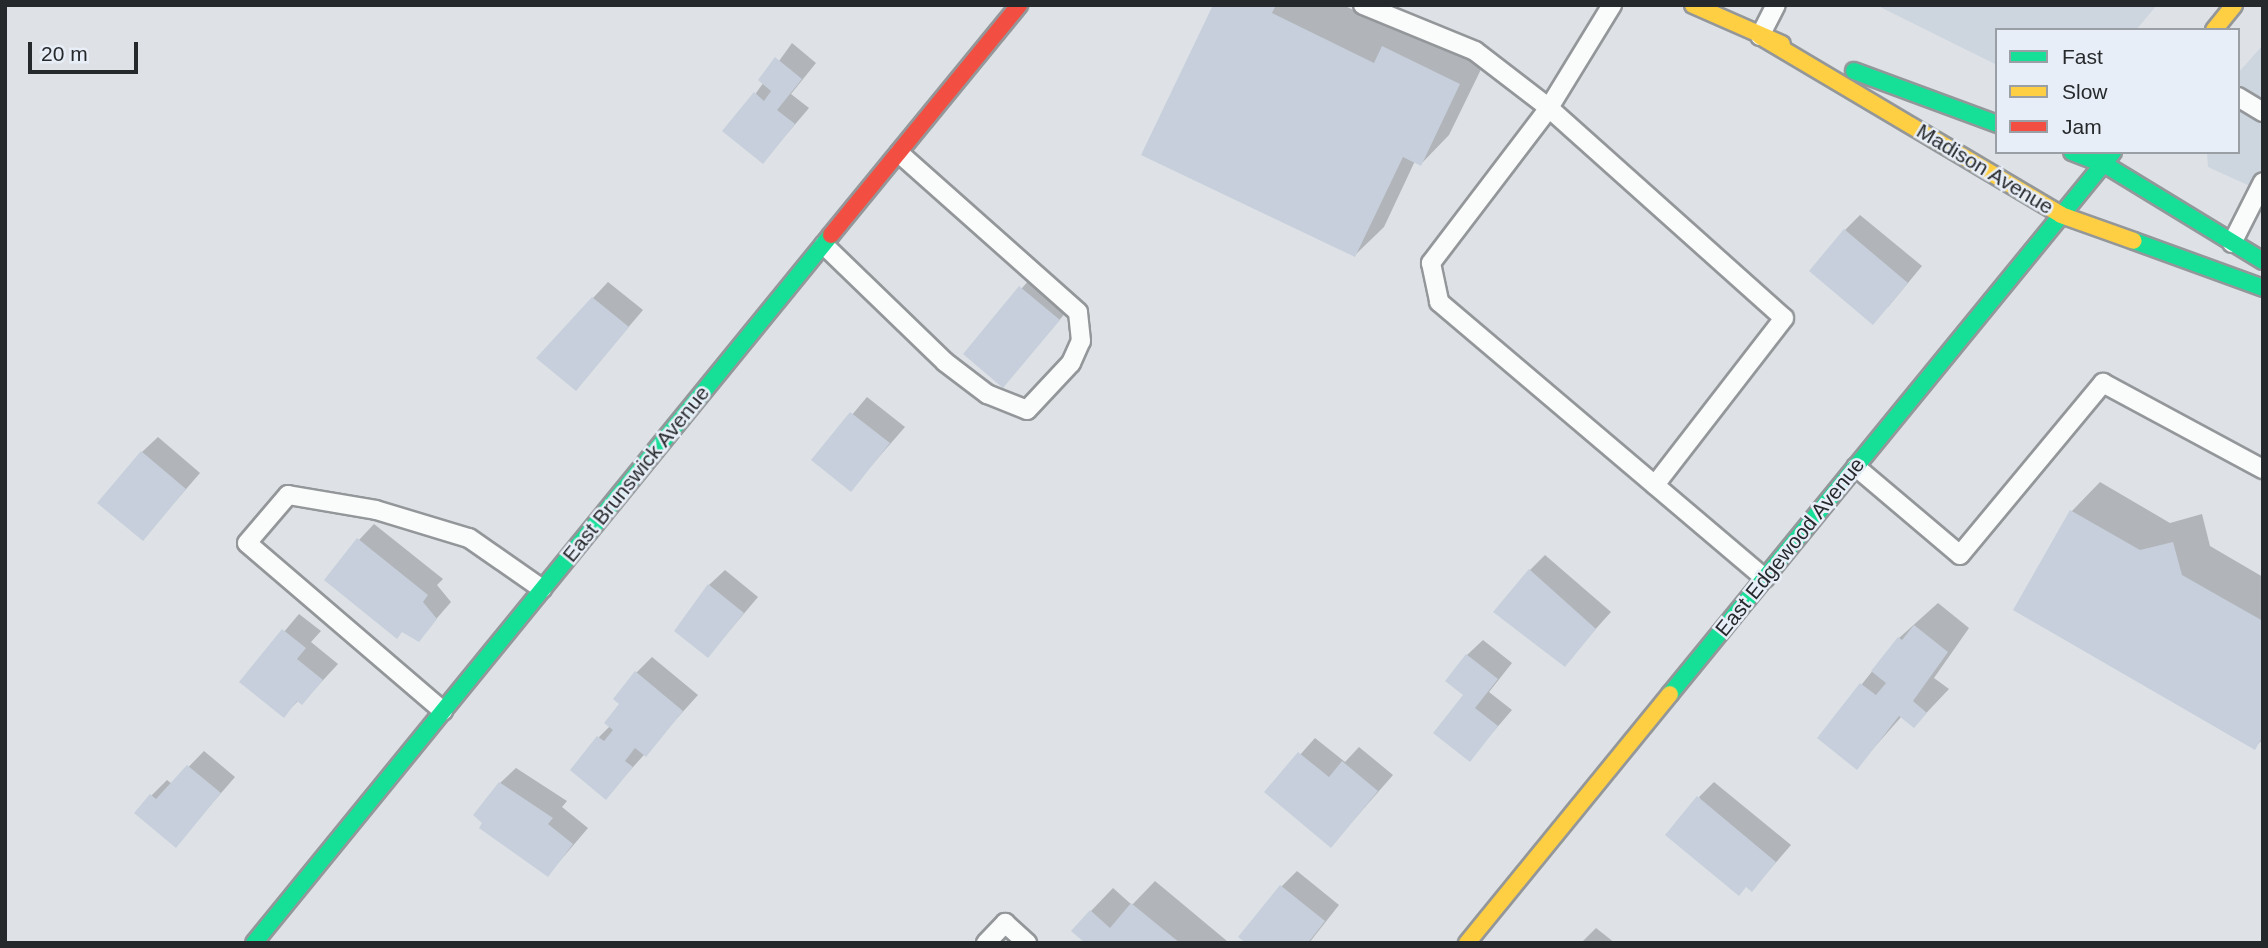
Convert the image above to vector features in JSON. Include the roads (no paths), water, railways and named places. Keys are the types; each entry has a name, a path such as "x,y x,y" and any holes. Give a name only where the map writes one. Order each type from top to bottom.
{"main road":[{"name":"East Brunswick Avenue","path":"254,943 1019,5"},
{"name":"Madison Avenue","path":"1693,5 1759,36 1995,123"},
{"path":"2216,28 2234,5"},
{"name":"Madison Avenue","path":"1759,36 2061,215 2263,288"},
{"path":"2084,154 2108,158 2232,243 2263,261"},
{"name":"East Edgewood Avenue","path":"1467,943 2108,158"}],"lane":[{"path":"1363,5 1475,51 1549,108 1784,318 1655,485"},
{"path":"1612,5 1549,108 1431,263 1439,302 1765,578"},
{"path":"1759,36 1776,5"},
{"path":"2240,98 2263,112"},
{"path":"824,245 945,362 987,394 1027,410 1070,363 1081,341 1078,312 899,153"},
{"path":"2232,243 2263,183"},
{"path":"1856,467 1960,555 2103,383 2263,469"},
{"path":"443,711 247,543 288,495 376,510 469,538 542,589"},
{"path":"986,943 1005,923 1027,943"}]}
